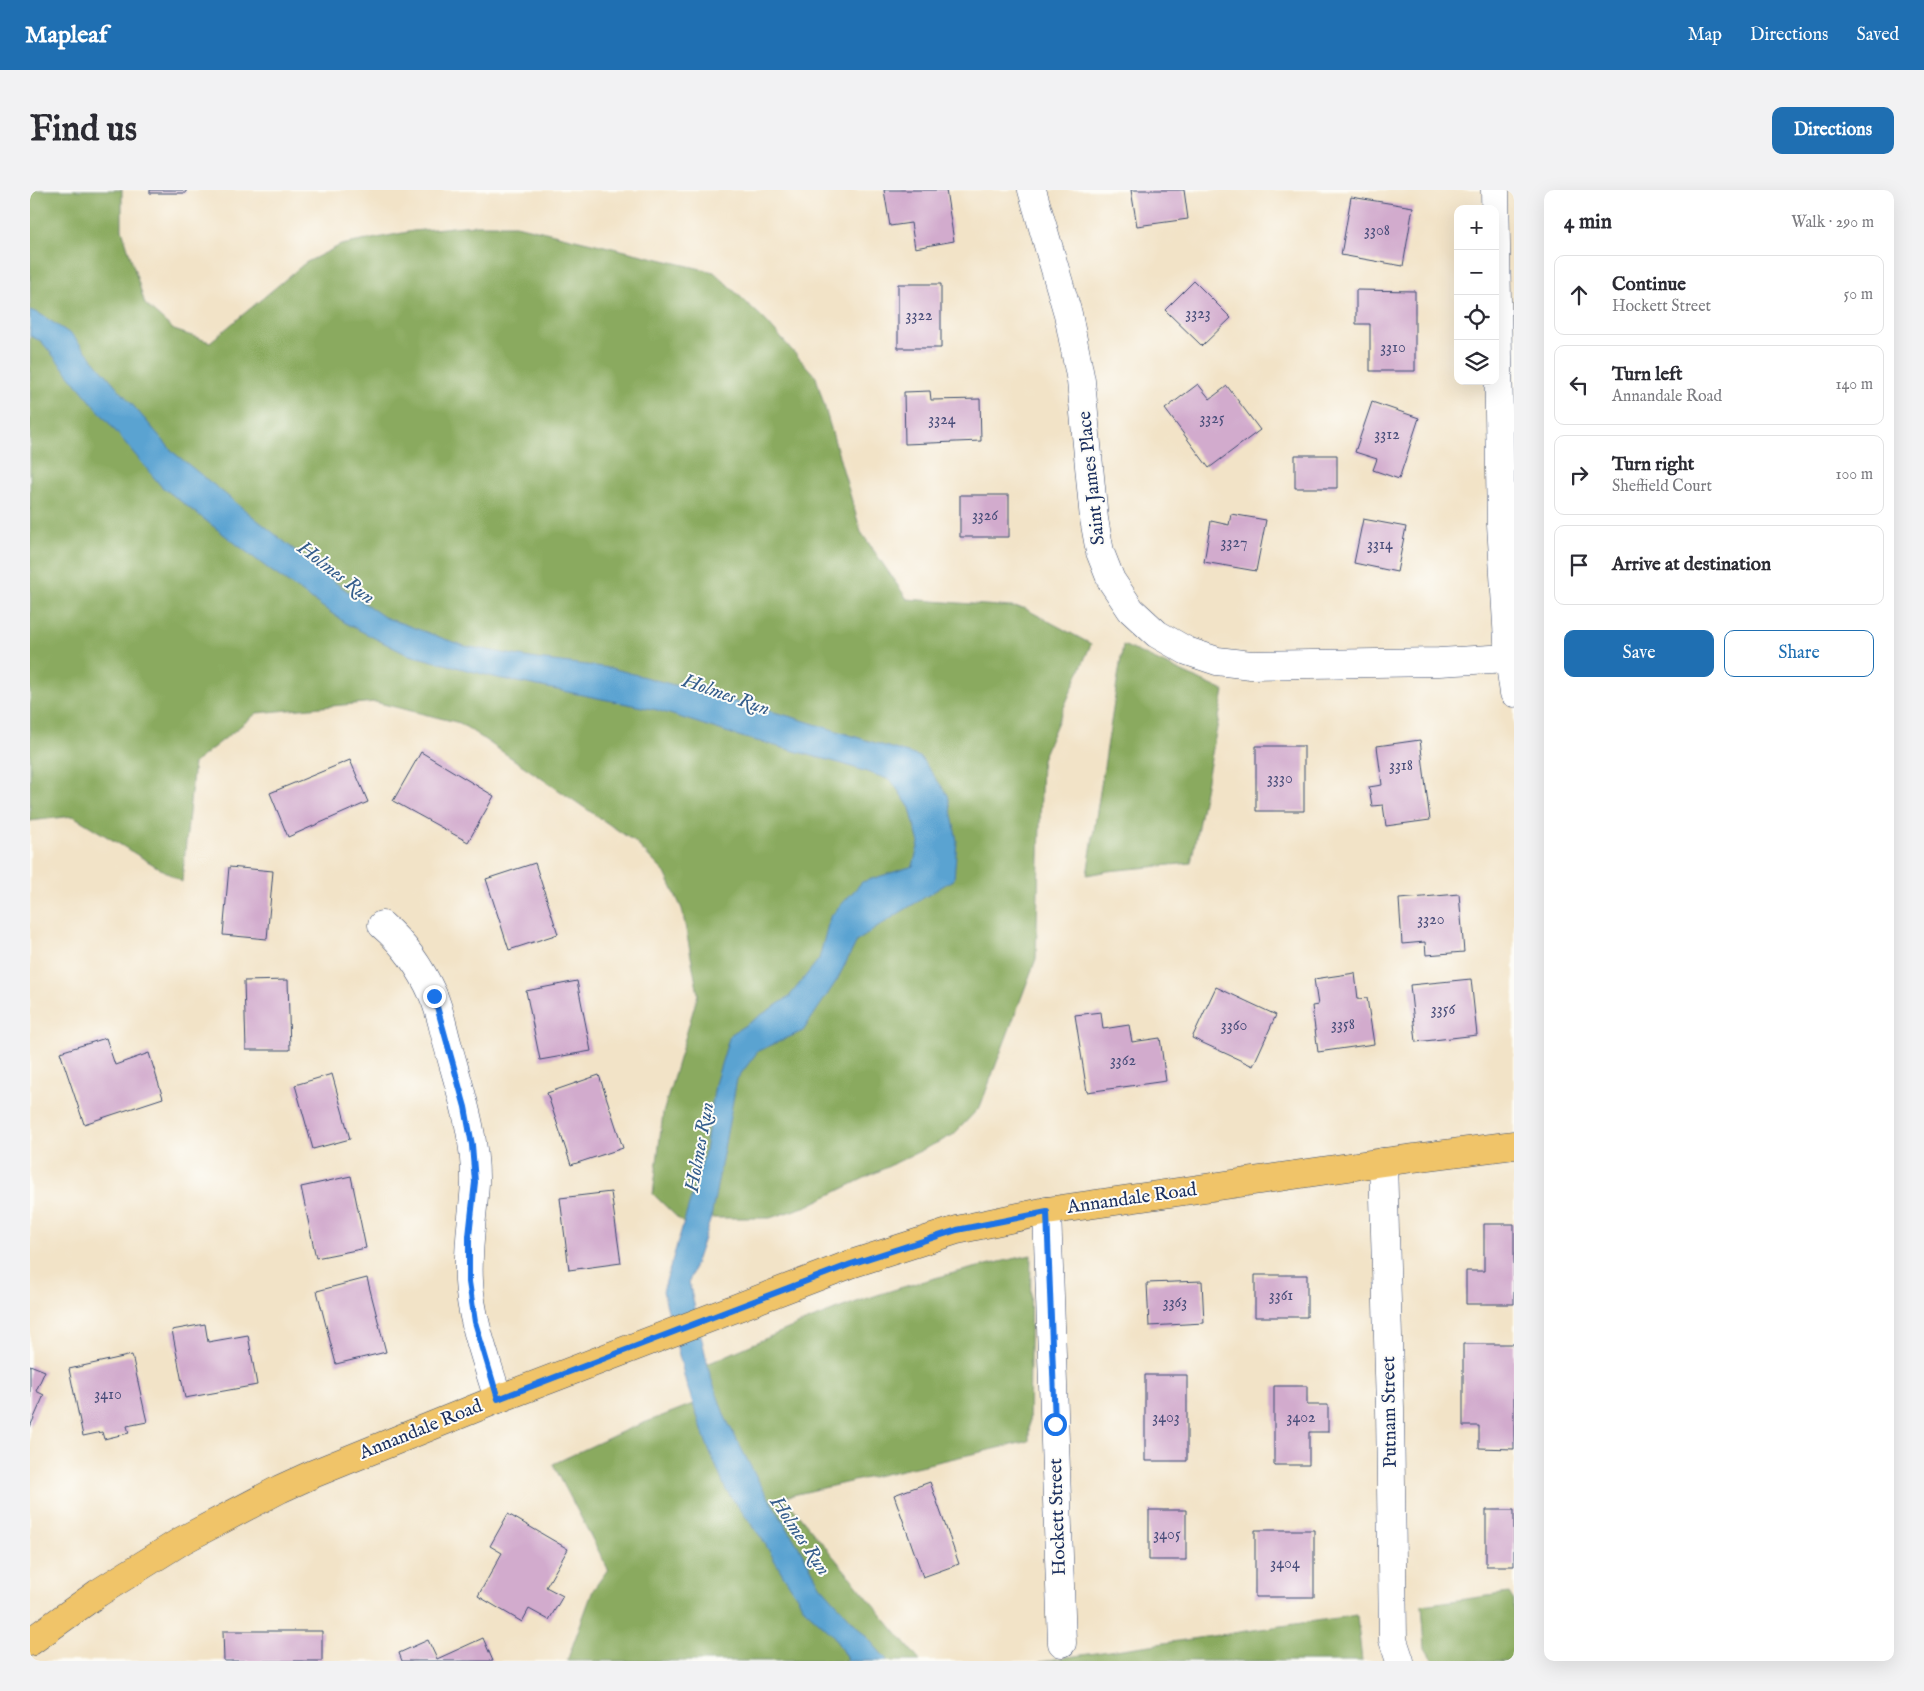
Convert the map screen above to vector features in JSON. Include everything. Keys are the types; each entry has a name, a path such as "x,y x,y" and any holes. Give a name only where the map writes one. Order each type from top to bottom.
{"main road":[{"name":"Annandale Road","path":"30,1642 98,1593 183,1540 280,1489 394,1440 498,1399 851,1264 957,1230 1047,1212 1383,1162 1514,1145"}],"street":[{"name":"Saint James Place","path":"1032,190 1068,314 1081,381 1094,519 1100,552 1111,580 1131,610 1157,634 1186,651 1217,661 1269,665 1439,662 1509,658"},
{"path":"1495,190 1501,524 1509,658 1514,693"},
{"path":"382,925 416,962 434,996 465,1107 472,1145 475,1182 469,1236 469,1282 475,1322 498,1399"},
{"name":"Putnam Street","path":"1383,1162 1390,1408 1393,1640 1400,1661"},
{"name":"Hockett Street","path":"1047,1212 1062,1643"}],"green space":[{"path":"30,190 122,190 122,229 145,304 174,330 210,342 305,263 341,245 413,231 474,225 516,225 714,272 765,320 816,377 861,532 907,599 1024,608 1091,644 1042,759 1036,959 980,1107 953,1135 807,1206 770,1218 711,1218 683,1223 653,1194 663,1113 698,994 682,909 665,873 635,842 460,723 375,702 257,713 194,763 182,882 73,816 30,821"},
{"path":"1123,645 1224,691 1191,863 1108,871 1087,875"},
{"path":"1031,1255 1029,1441 784,1497 920,1661 567,1661 593,1590 608,1569 553,1464 626,1430 703,1400 705,1365 796,1325 902,1287"},
{"path":"1509,1593 1514,1601 1514,1661 1433,1661 1425,1648 1422,1605"},
{"path":"1357,1615 1362,1661 1040,1661"}],"water":[{"path":"30,310 40,314 72,335 174,453 333,581 384,617 464,646 536,659 611,668 792,717 920,757 948,795 957,841 954,879 857,941 837,980 803,1031 758,1051 737,1079 711,1218 689,1282 710,1375 725,1417 756,1477 820,1585 888,1661 848,1661 833,1635 805,1609 763,1540 726,1490 706,1442 686,1383 663,1291 705,1152 715,1084 730,1035 789,997 819,959 830,917 862,882 913,866 919,843 910,808 891,780 843,764 742,737 657,710 498,678 406,654 347,624 270,570 161,486 41,341 30,336"}],"building":[{"path":"150,190 186,190 186,193 150,193"},
{"path":"884,190 946,190 954,241 915,248 911,223 890,226"},
{"path":"1131,190 1184,190 1188,219 1137,226"},
{"path":"1351,197 1413,207 1403,266 1341,255"},
{"path":"1194,281 1231,318 1202,346 1165,310"},
{"path":"898,284 941,284 941,348 898,348"},
{"path":"1356,290 1415,291 1415,371 1370,371 1370,324 1356,324"},
{"path":"1198,384 1210,399 1227,386 1260,430 1209,468 1165,409"},
{"path":"930,391 931,400 980,399 981,441 905,444 904,392"},
{"path":"1372,402 1419,418 1399,479 1373,470 1377,459 1355,452"},
{"path":"1295,455 1337,455 1337,488 1295,488"},
{"path":"960,495 1009,495 1009,537 960,537"},
{"path":"1231,514 1266,520 1256,571 1204,562 1211,521 1229,525"},
{"path":"1363,519 1406,527 1397,572 1354,563"},
{"path":"1420,740 1430,820 1386,826 1383,805 1372,806 1369,787 1382,785 1377,746"},
{"path":"1256,746 1304,746 1304,811 1256,811"},
{"path":"421,752 494,796 468,842 393,801"},
{"path":"350,760 368,802 288,837 270,793"},
{"path":"535,863 558,934 509,950 486,879"},
{"path":"229,867 273,871 267,939 223,935"},
{"path":"1459,894 1464,952 1426,955 1425,942 1402,944 1399,899"},
{"path":"1355,973 1358,999 1367,998 1374,1044 1318,1052 1312,1006 1318,1005 1314,979"},
{"path":"1471,979 1477,1035 1416,1042 1410,985"},
{"path":"288,980 290,1050 246,1050 244,981"},
{"path":"577,981 591,1051 540,1060 526,991"},
{"path":"1216,987 1276,1015 1253,1066 1192,1038"},
{"path":"1101,1012 1103,1029 1129,1025 1132,1042 1160,1038 1166,1081 1087,1092 1075,1015"},
{"path":"106,1038 115,1065 149,1053 163,1098 84,1124 60,1052"},
{"path":"332,1074 350,1139 313,1149 295,1085"},
{"path":"599,1075 623,1148 571,1165 547,1093"},
{"path":"351,1176 366,1248 316,1258 301,1187"},
{"path":"611,1192 621,1263 569,1270 560,1198"},
{"path":"1484,1224 1514,1224 1514,1304 1466,1304 1466,1271 1484,1271"},
{"path":"1255,1275 1307,1275 1307,1317 1255,1317"},
{"path":"367,1278 386,1352 336,1364 317,1291"},
{"path":"1202,1281 1204,1323 1149,1326 1147,1283"},
{"path":"205,1324 208,1342 248,1335 257,1385 185,1398 172,1330"},
{"path":"1463,1344 1514,1344 1514,1449 1479,1448 1479,1426 1463,1426"},
{"path":"132,1355 147,1422 127,1426 129,1433 104,1439 102,1432 83,1436 69,1369"},
{"path":"30,1365 45,1371 36,1391 44,1395 30,1427"},
{"path":"1145,1375 1187,1375 1187,1461 1145,1461"},
{"path":"1274,1386 1307,1386 1307,1405 1328,1405 1328,1432 1309,1432 1309,1465 1274,1465"},
{"path":"930,1482 959,1564 923,1577 894,1495"},
{"path":"1149,1510 1186,1510 1186,1560 1149,1560"},
{"path":"1486,1510 1514,1510 1514,1566 1486,1566"},
{"path":"508,1514 568,1549 546,1587 563,1596 549,1620 529,1609 522,1622 478,1596 502,1553 490,1546"},
{"path":"1255,1530 1314,1530 1314,1597 1255,1597"},
{"path":"223,1631 322,1631 322,1661 224,1661"},
{"path":"483,1638 493,1661 402,1661 399,1653 428,1640 437,1659"}],"route":[{"path":"434,996 465,1107 472,1145 475,1182 469,1236 469,1282 475,1322 498,1399 851,1264 957,1230 1047,1212 1055,1424"}],"water label":[{"name":"Holmes Run","path":"336,573"},
{"name":"Holmes Run","path":"726,695"},
{"name":"Holmes Run","path":"700,1147"},
{"name":"Holmes Run","path":"800,1536"}]}
